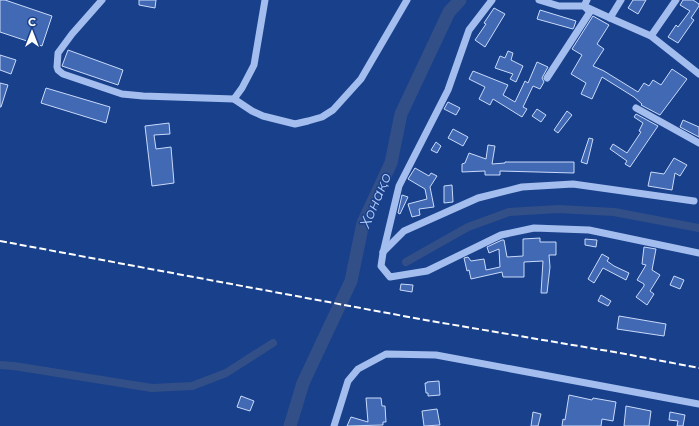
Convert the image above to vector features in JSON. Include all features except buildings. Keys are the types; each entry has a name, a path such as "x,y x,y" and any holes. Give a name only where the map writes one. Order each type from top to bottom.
{"street":[{"path":"102,0 72,34 58,54 56,62 58,70 69,76 122,94 234,99 252,111 263,116 295,124 308,122 322,117 333,110 361,79 407,0"},
{"path":"234,99 242,88 254,65 265,0"},
{"path":"492,0 469,30 448,90 398,186 381,266 390,277 427,271 501,235 534,228 589,230 699,253"},
{"path":"539,0 559,6 585,3 610,18 652,36 699,74"},
{"path":"610,18 621,0"},
{"path":"652,36 676,0"},
{"path":"547,78 590,12 585,3"},
{"path":"636,108 699,143"},
{"path":"383,252 404,231 478,198 522,187 574,184 694,201"},
{"path":"334,426 348,381 358,368 386,354 436,356 699,404"}],"waterway":[{"name":"Хонақо","path":"290,426 303,383 351,281 363,223 391,163 401,114 449,12 460,0"},
{"path":"406,262 468,227 509,212 558,209 614,212 699,228"},
{"path":"0,365 152,388 192,386 226,373 273,343"}],"railway":[{"path":"0,241 425,320 699,368"}]}
